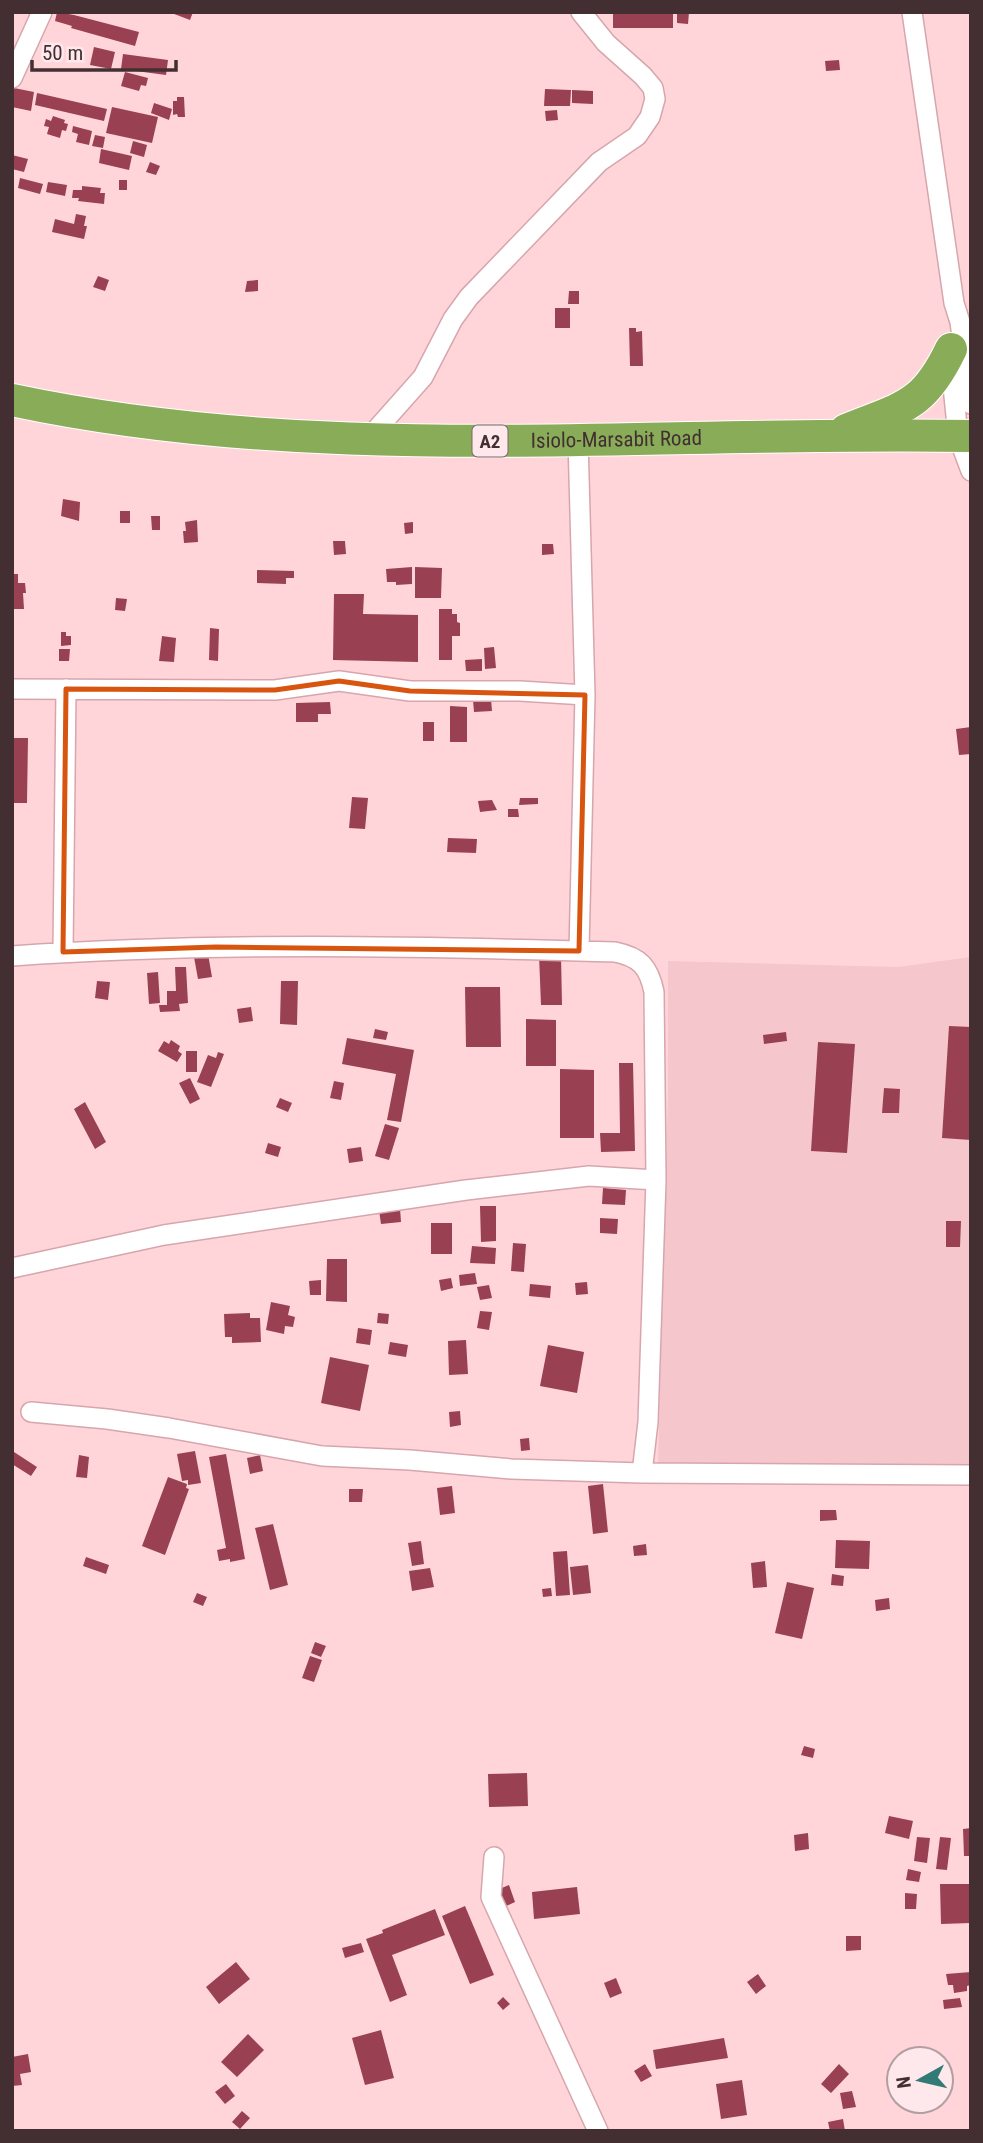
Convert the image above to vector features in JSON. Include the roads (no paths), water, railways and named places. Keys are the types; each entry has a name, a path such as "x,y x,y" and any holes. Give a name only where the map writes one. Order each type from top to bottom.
{"highway":[{"path":"828,437 901,408 920,396 936,378 951,349"},
{"name":"Isiolo-Marsabit Road","path":"12,400 112,419 254,434 369,439 828,437 968,453"}],"street":[{"path":"12,78 43,12"},
{"path":"369,439 423,377 453,319 469,297 599,162 637,136 650,117 655,99 653,88 606,43 581,12"},
{"path":"912,12 971,404"},
{"path":"954,303 948,323 968,453"},
{"path":"578,440 585,695 579,951"},
{"path":"12,689 275,690 339,681 410,691 520,691 585,695"},
{"path":"63,952 66,689"},
{"path":"12,956 216,947 505,948 615,952 629,955 643,965 650,975 654,992 656,1180 648,1422 642,1473"},
{"path":"12,1268 164,1236 466,1190 589,1176 656,1180"},
{"path":"31,1412 157,1427 321,1456 511,1469 642,1473 971,1475"},
{"path":"494,1857 491,1897 598,2131"}]}
